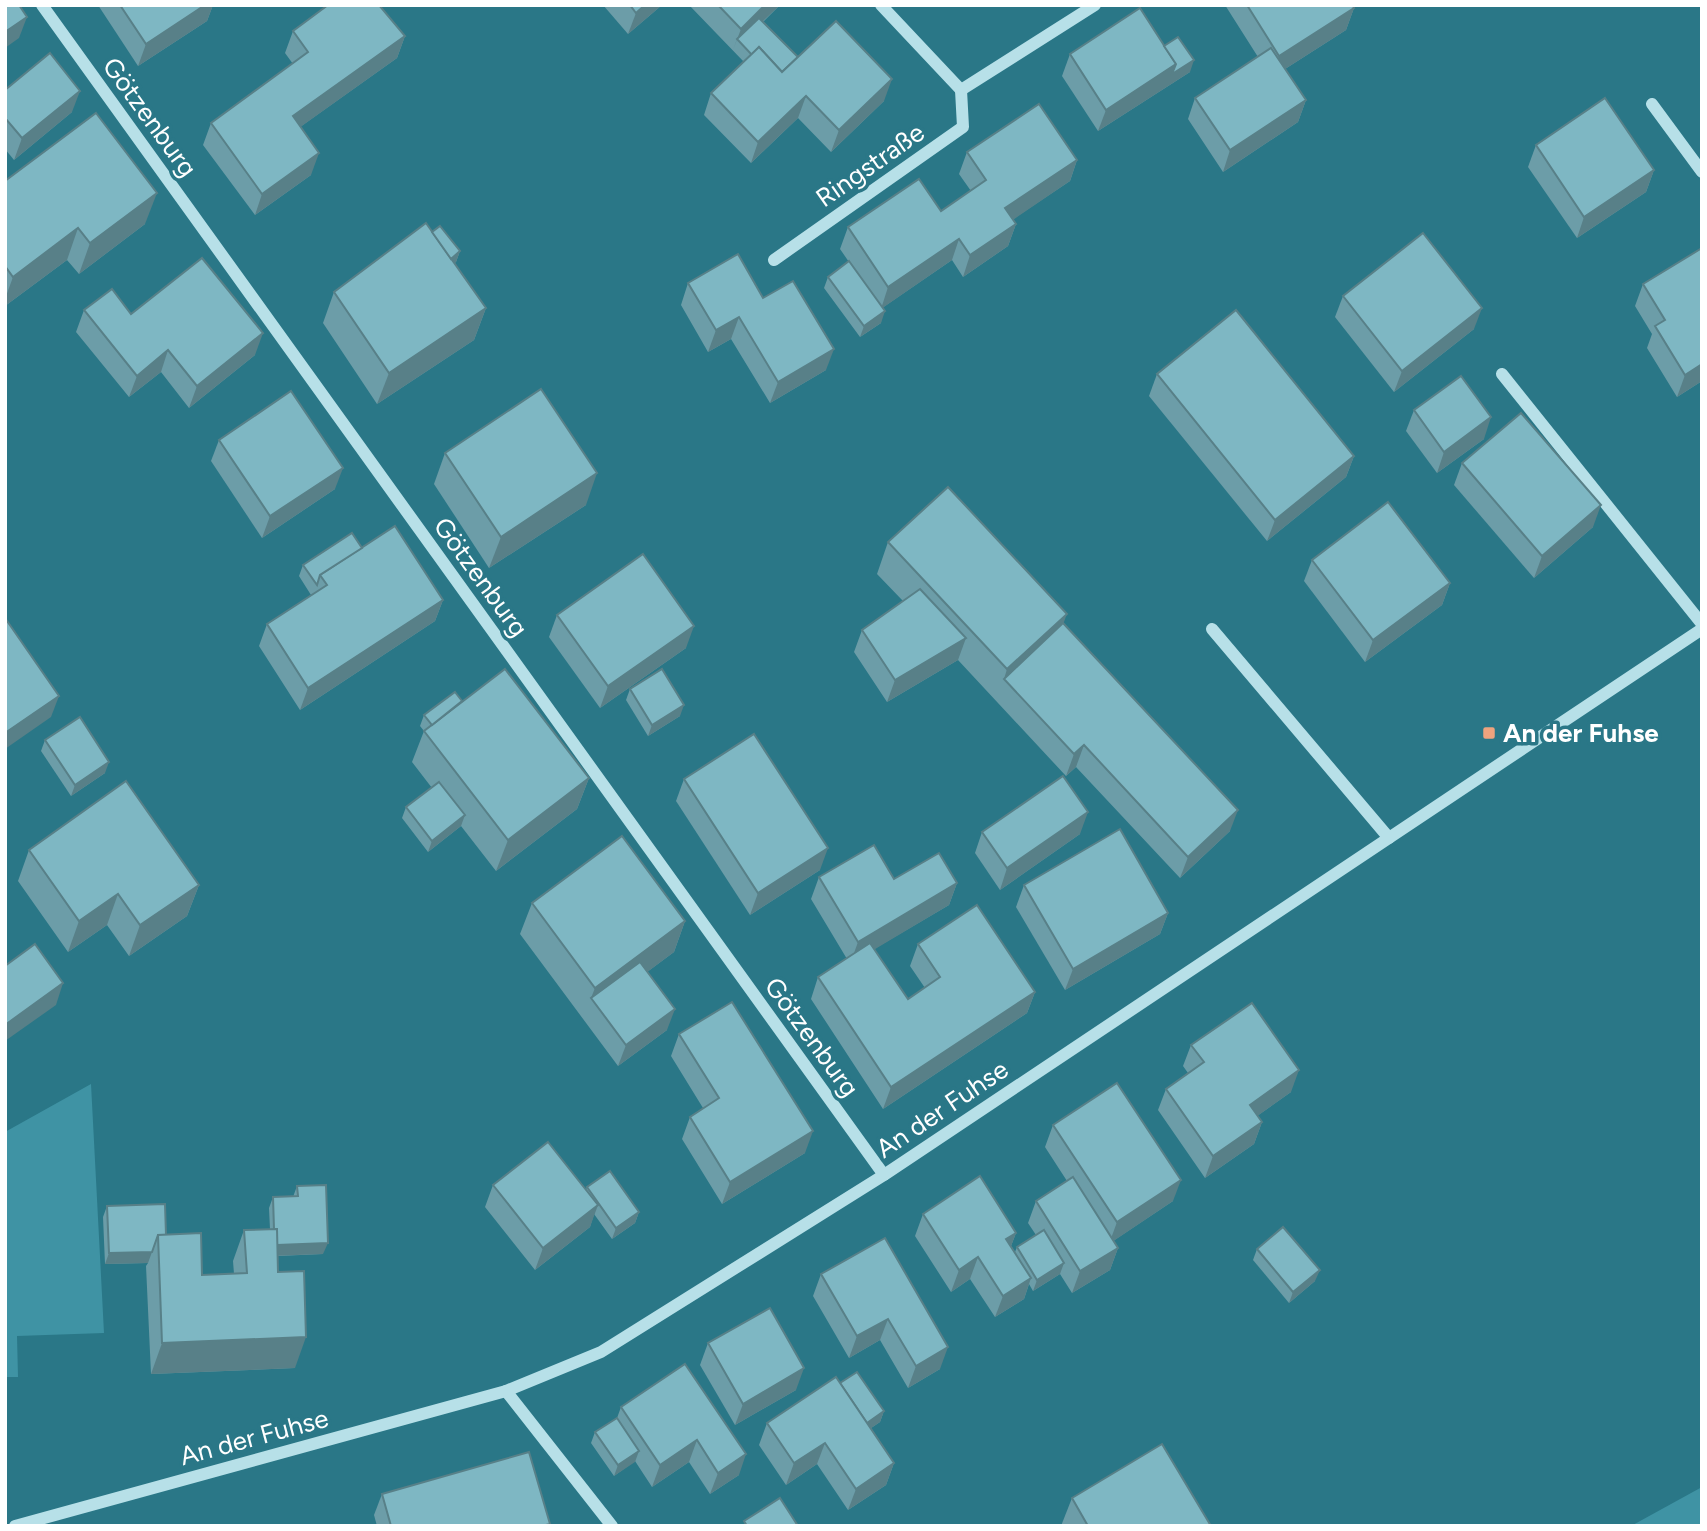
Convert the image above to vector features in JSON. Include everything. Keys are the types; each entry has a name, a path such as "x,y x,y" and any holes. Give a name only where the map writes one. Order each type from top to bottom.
{"street":[{"name":"Götzenburg","path":"42,5 884,1175"},
{"path":"881,5 961,90 1095,5"},
{"name":"Ringstraße","path":"774,260 962,127 961,90"},
{"path":"1652,104 1702,172"},
{"name":"An der Fuhse","path":"15,1526 506,1391 601,1352 884,1175 1702,626 1502,374"},
{"path":"1212,629 1389,838"},
{"path":"506,1391 612,1526"}],"shaded area":[{"path":"91,1084 104,1333 17,1336 18,1377 5,1377 5,1132"},
{"path":"1702,1487 1702,1526 1631,1526"}],"building":[{"path":"5,5 19,5 27,17 5,32"},
{"path":"120,5 205,5 146,44"},
{"path":"328,5 379,5 405,36 293,116 319,153 262,194 211,123 308,52 293,31"},
{"path":"630,5 645,5 636,13"},
{"path":"718,5 765,5 741,29"},
{"path":"1247,5 1352,5 1354,8 1279,56"},
{"path":"1140,8 1176,64 1106,110 1070,54"},
{"path":"759,18 798,57 782,72 759,47 752,55 737,39"},
{"path":"836,21 892,79 839,130 806,96 758,142 711,93 759,47 782,72"},
{"path":"1178,37 1194,60 1172,74 1176,64 1164,46"},
{"path":"1271,48 1306,100 1230,150 1195,98"},
{"path":"50,53 80,91 22,138 5,118 5,90"},
{"path":"1605,98 1654,170 1584,217 1536,145"},
{"path":"1039,104 1077,160 1005,208 1016,224 970,255 959,239 888,287 848,227 919,179 941,211 986,180 967,152"},
{"path":"96,113 157,193 90,243 78,228 13,277 5,266 5,181"},
{"path":"426,223 486,308 389,373 334,292"},
{"path":"440,226 460,251 451,259 432,232"},
{"path":"1423,233 1482,308 1402,371 1343,296"},
{"path":"1702,248 1702,364 1685,375 1655,326 1665,320 1643,284"},
{"path":"738,254 763,298 793,281 834,349 778,382 739,317 716,330 688,283"},
{"path":"202,258 263,333 197,386 168,350 137,376 84,310 112,289 131,314"},
{"path":"849,261 885,311 864,326 828,277"},
{"path":"1236,310 1354,456 1275,520 1157,374"},
{"path":"1461,376 1491,417 1444,452 1414,410"},
{"path":"541,389 597,473 501,537 445,453"},
{"path":"291,391 343,468 270,516 219,440"},
{"path":"1521,413 1601,505 1542,556 1462,463"},
{"path":"948,487 1067,614 1007,669 888,542"},
{"path":"1388,502 1450,583 1373,640 1312,560"},
{"path":"395,526 443,600 308,688 267,624 327,585 320,575"},
{"path":"352,533 362,548 320,575 317,585 303,565"},
{"path":"643,554 694,626 608,686 557,615"},
{"path":"920,589 966,638 895,680 862,630"},
{"path":"5,618 59,696 5,733"},
{"path":"1063,623 1238,810 1188,857 1084,745 1074,754 1004,679"},
{"path":"505,669 589,778 508,840 424,731"},
{"path":"662,669 684,705 652,725 630,689"},
{"path":"455,692 462,701 432,725 424,715"},
{"path":"80,717 109,762 75,785 45,740"},
{"path":"754,734 828,848 758,893 684,779"},
{"path":"1063,776 1088,812 1007,868 982,832"},
{"path":"126,781 199,885 140,925 118,894 79,921 29,850"},
{"path":"439,782 465,815 432,841 406,807"},
{"path":"1120,829 1168,913 1073,969 1024,885"},
{"path":"622,836 685,921 595,988 532,903"},
{"path":"874,845 894,879 939,853 957,883 858,942 819,877"},
{"path":"977,905 1035,992 891,1087 818,977 870,943 908,999 940,977 918,944"},
{"path":"35,944 63,983 5,1025 5,966"},
{"path":"640,962 675,1009 626,1045 591,998"},
{"path":"732,1002 813,1131 730,1182 690,1117 719,1098 679,1034"},
{"path":"1252,1003 1299,1070 1250,1105 1262,1122 1213,1156 1166,1089 1204,1062 1191,1045"},
{"path":"1117,1083 1181,1180 1117,1222 1053,1125"},
{"path":"548,1142 598,1205 543,1248 493,1185"},
{"path":"610,1171 639,1212 616,1228 587,1187"},
{"path":"980,1176 1016,1233 1006,1239 1031,1278 1003,1296 978,1257 959,1270 923,1214"},
{"path":"1073,1177 1118,1248 1080,1271 1036,1201"},
{"path":"326,1185 328,1243 277,1245 273,1197 298,1196 297,1186"},
{"path":"165,1204 166,1235 158,1235 152,1252 109,1253 107,1206"},
{"path":"1283,1227 1320,1270 1293,1292 1257,1249"},
{"path":"277,1229 278,1272 304,1271 306,1337 162,1343 158,1235 201,1233 202,1275 247,1273 244,1230"},
{"path":"1044,1230 1064,1263 1037,1280 1017,1247"},
{"path":"885,1238 948,1347 916,1366 888,1319 857,1336 821,1274"},
{"path":"770,1308 804,1368 743,1404 708,1343"},
{"path":"685,1364 746,1454 718,1473 697,1440 660,1465 621,1407"},
{"path":"857,1372 884,1411 867,1423 840,1383"},
{"path":"836,1377 894,1463 856,1489 825,1443 794,1463 767,1423"},
{"path":"617,1418 639,1451 618,1465 595,1432"},
{"path":"1162,1444 1211,1526 1088,1526 1072,1498"},
{"path":"529,1452 550,1524 391,1526 382,1494"},
{"path":"780,1498 798,1526 747,1526 744,1521"}],"place":[{"name":"An der Fuhse","path":"1489,733"}]}
